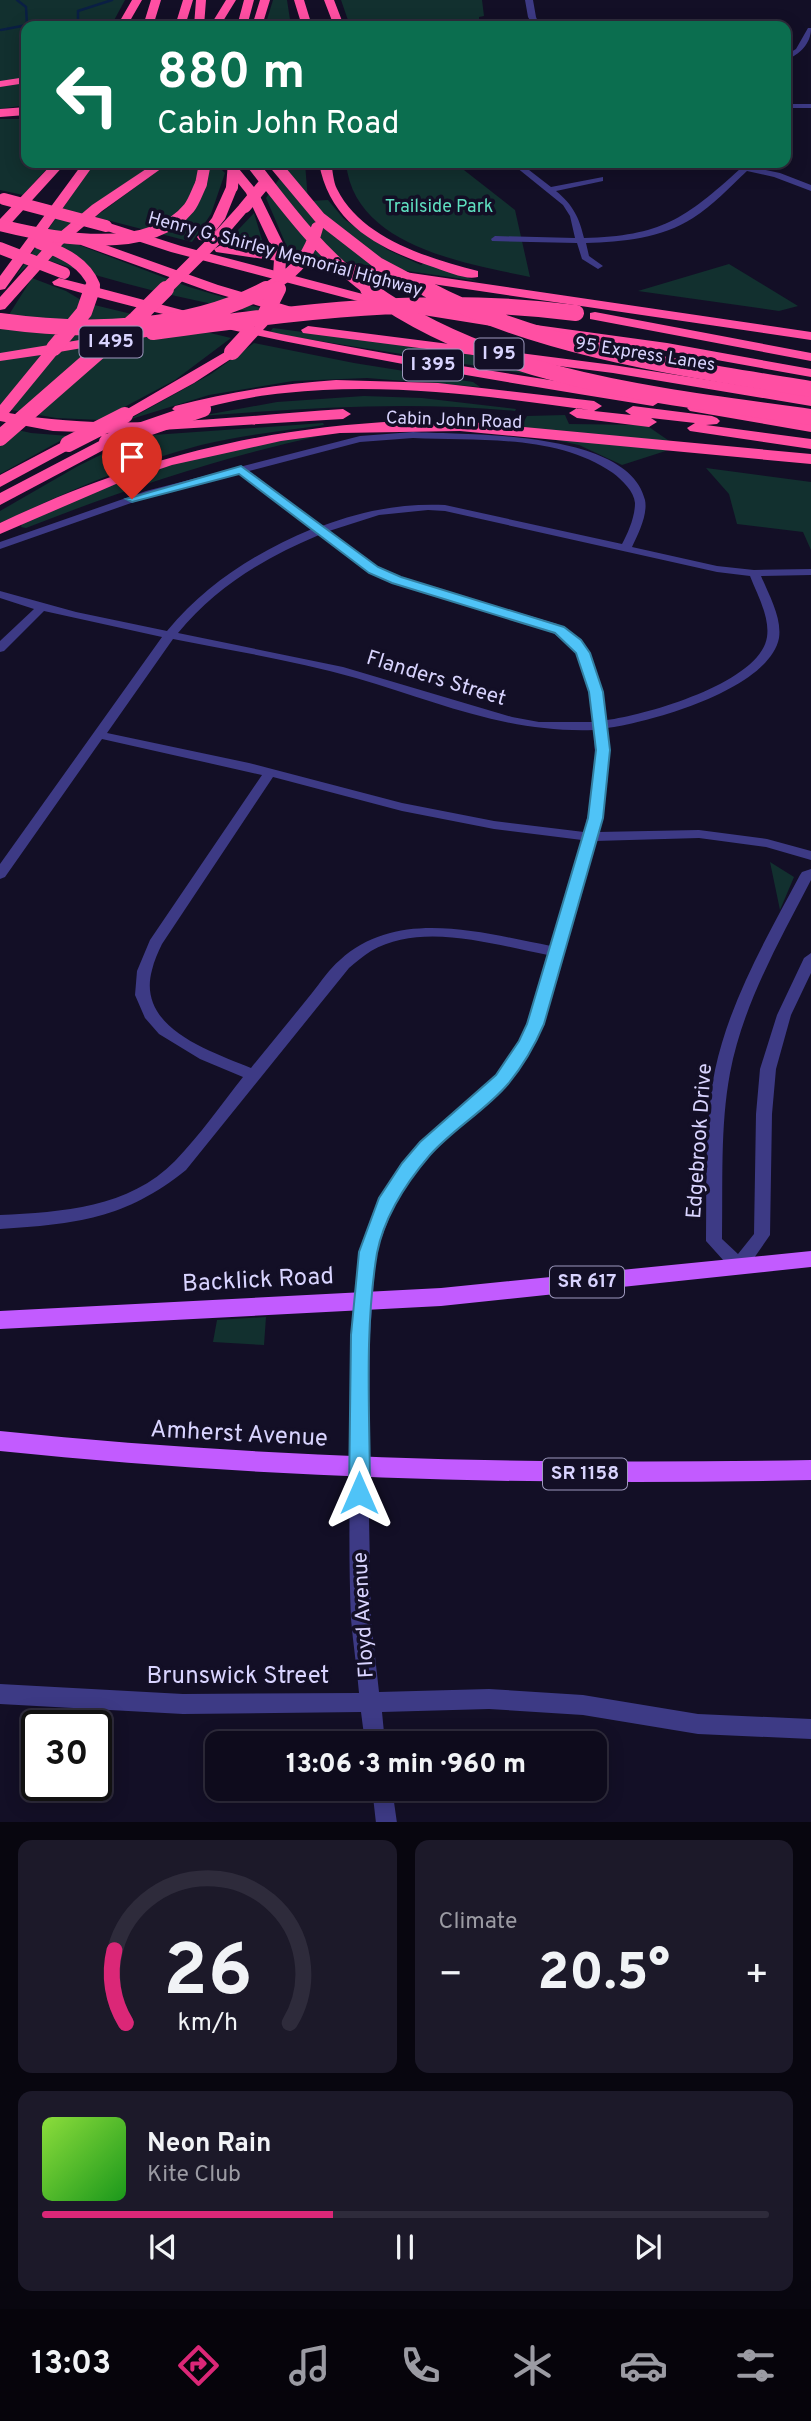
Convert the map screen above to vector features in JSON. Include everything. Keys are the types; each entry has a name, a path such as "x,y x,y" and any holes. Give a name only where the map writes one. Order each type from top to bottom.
{"highway":[{"path":"125,21 137,0"},
{"path":"150,21 156,0"},
{"path":"174,21 176,0"},
{"path":"182,21 188,0"},
{"path":"199,21 201,0"},
{"path":"216,21 220,0"},
{"path":"218,21 231,0"},
{"path":"243,21 248,0"},
{"path":"259,21 265,0"},
{"path":"299,0 305,21"},
{"path":"323,0 329,21"},
{"path":"329,0 337,21"},
{"path":"1,115 21,112"},
{"path":"1,115 21,116"},
{"path":"0,226 55,168"},
{"path":"0,271 75,168"},
{"path":"86,168 3,296 0,319 53,327 120,326 177,318 242,299 290,274 307,256 317,228 313,168"},
{"path":"3,296 77,224 155,168"},
{"path":"0,226 67,239 123,237 161,227 186,213 195,203 201,184 202,168"},
{"path":"0,482 190,380 232,352 256,329 277,296 281,264 276,243 257,201 243,178 233,168"},
{"path":"0,423 127,316 210,238 232,187 234,168"},
{"name":"I 95","path":"256,168 320,248 345,272 379,298 431,327 505,356 600,382 682,398 811,417"},
{"name":"I 495","path":"0,438 136,319 210,238 245,207 265,183 273,168"},
{"name":"I 95","path":"280,168 309,206 343,236 397,272 463,306 538,334 613,354 811,389"},
{"path":"326,168 327,183 343,210 379,238 416,256 497,280 811,336"},
{"path":"1,203 86,242 260,303 338,323 474,350"},
{"name":"Henry G. Shirley Memorial Highway","path":"1,203 106,226 176,249 392,306 667,347 811,373"},
{"path":"0,226 71,258 88,271 94,285 89,303 0,415 53,426 111,428 341,414 432,412 590,427 811,457"},
{"path":"106,226 239,252 744,324"},
{"path":"0,248 62,278 269,324 474,350"},
{"name":"I 395","path":"0,259 165,313 286,340 811,427"},
{"path":"0,357 90,341 365,306 476,303 670,322 811,344"},
{"path":"576,313 811,357"},
{"path":"0,397 54,348"},
{"name":"95 Express Lanes","path":"474,350 811,401"},
{"path":"0,500 138,426 180,409 213,400 286,387 335,383 405,383 811,434"},
{"path":"107,442 202,409 244,401 305,395 411,394 537,407 811,444"},
{"path":"0,529 92,487 170,460 253,439 334,428 408,424 460,426 811,457"}],"main road":[{"name":"Backlick Road","path":"0,1320 442,1297 811,1259"},
{"name":"Amherst Avenue","path":"0,1441 150,1456 457,1473 606,1474 811,1470"}],"street":[{"path":"529,0 534,21"},
{"path":"791,55 799,50 811,30"},
{"path":"791,106 811,106"},
{"path":"522,168 569,207 585,257 598,265"},
{"path":"495,239 580,239 634,235 674,225 745,168"},
{"path":"758,168 811,188"},
{"path":"551,190 600,180"},
{"name":"Cabin John Road","path":"0,546 132,499 360,439 391,435 483,437 561,446 588,453 607,463 635,489 641,508 625,549"},
{"name":"Floyd Avenue","path":"241,470 364,565 383,575 540,622 570,637 583,653 591,673 601,725 602,778 590,837 535,1024 516,1061 487,1095 426,1147 389,1198 368,1252 363,1302 359,1468 361,1620 374,1731"},
{"path":"2,869 170,635 195,605 234,572 272,550 320,531 377,511 433,507 457,510 717,569 754,573 811,572"},
{"name":"Flanders Street","path":"0,594 41,608 334,668 513,722 568,727 601,725 648,716 691,703 731,682 760,660 772,643 775,627 754,573"},
{"path":"0,648 41,608"},
{"path":"100,735 448,817 590,837 699,834 767,843 811,856"},
{"path":"253,1075 188,1047 165,1032 145,1006 141,984 146,959 155,943 270,773"},
{"name":"Edgebrook Drive","path":"739,1266 714,1241 719,1106 723,1070 743,1000 807,875 811,874"},
{"path":"0,1222 88,1215 113,1208 142,1195 180,1167 344,964 380,940 431,931 556,952"},
{"path":"739,1266 762,1235 764,1114 768,1069 784,1015 811,958"},
{"name":"Brunswick Street","path":"0,1694 80,1702 223,1706 533,1700 583,1705 698,1724 811,1729"},
{"path":"384,1801 387,1822"}],"green space":[{"path":"0,0 125,0 114,21 21,21 21,106 0,109"},
{"path":"273,0 287,0 290,21 267,21"},
{"path":"341,0 482,0 484,16 479,17 479,21 348,21"},
{"path":"0,119 21,119 21,168 47,168 23,195 0,190"},
{"path":"91,168 161,168 83,213 16,276"},
{"path":"161,168 220,168 225,173 211,214 192,242 95,217"},
{"path":"287,168 305,168 308,201 328,200 344,219 388,250 421,265 424,263 477,281 290,254 266,198"},
{"name":"Trailside Park","path":"347,168 461,168 515,210 530,277 445,257 416,246 390,232 369,214 353,191"},
{"path":"254,213 266,253 222,247"},
{"path":"66,240 189,287 305,321 175,296 47,260"},
{"path":"729,264 798,306 779,311 638,291"},
{"path":"32,278 66,291 86,303 231,338 175,380 100,420 56,418 0,408 0,329"},
{"path":"273,328 496,358 590,384 269,333"},
{"path":"254,343 354,363 473,382 480,387 367,378 293,381 209,395 128,420 211,374"},
{"path":"364,396 422,398 516,409 358,407 200,416 277,402"},
{"path":"565,415 569,424 646,425 678,447 622,465 579,445 518,432 527,416"},
{"path":"324,425 231,438 175,452 99,480 0,523 0,511 78,466 139,436"},
{"path":"0,426 31,433 69,436 0,474"},
{"path":"319,436 207,465 134,488 26,528 21,527 22,523 79,499 177,463 265,443"},
{"path":"706,468 811,482 811,550 803,532 737,524 729,494"},
{"path":"770,862 794,877 780,910"},
{"path":"266,1317 264,1345 213,1342 217,1320"}],"waterway":[{"path":"17,0 26,7 27,21"},
{"path":"78,21 78,11 112,0"},
{"path":"1,30 21,26"}],"route":[{"path":"132,499 241,470 373,570 397,580 559,630 576,642 583,653 596,692 603,750 602,778 595,818 535,1024 527,1043 502,1079 426,1147 408,1168 389,1198 368,1252 361,1335 359,1493"}]}
